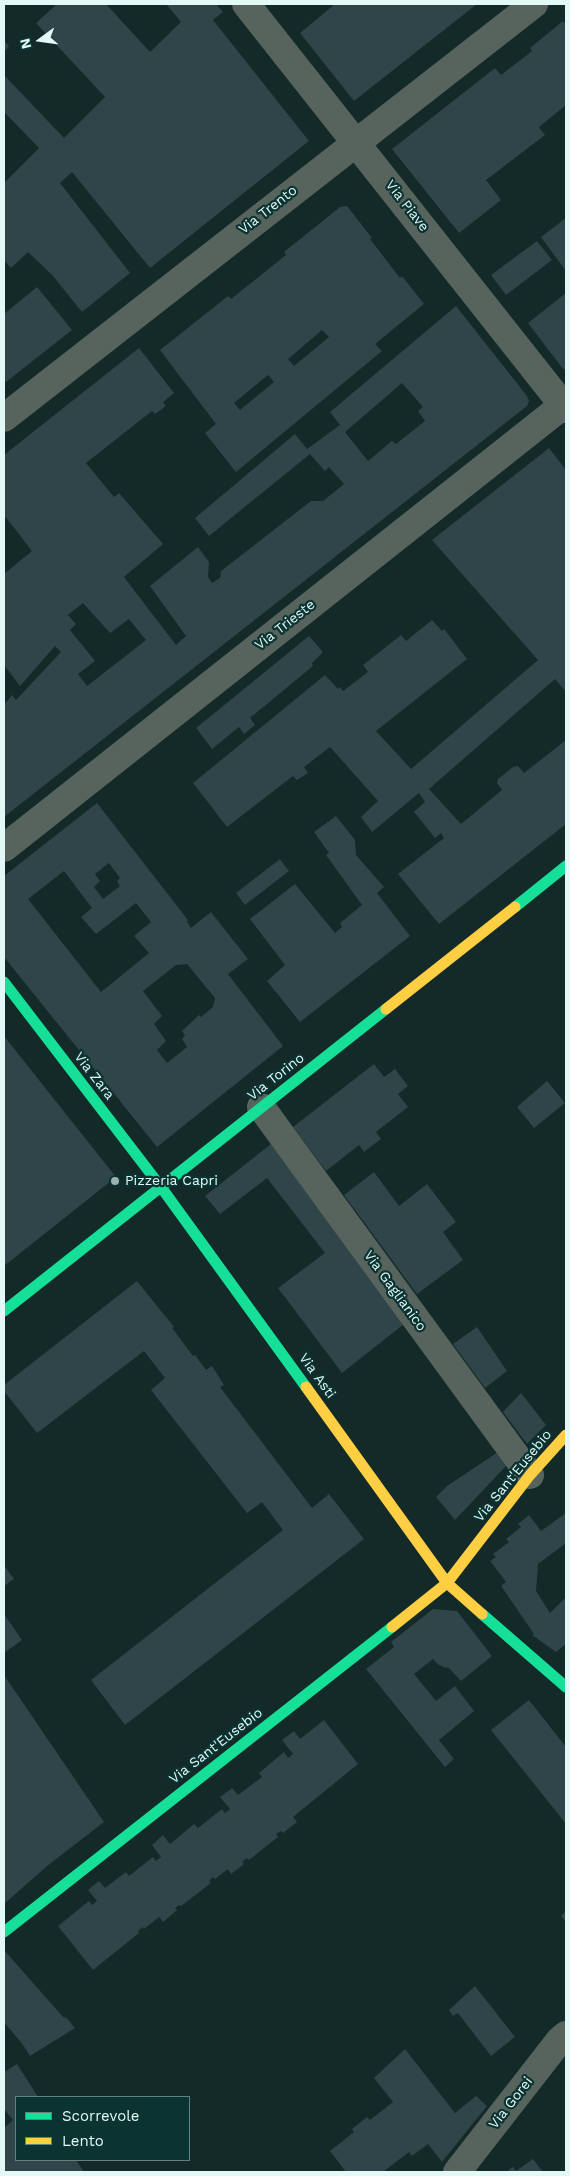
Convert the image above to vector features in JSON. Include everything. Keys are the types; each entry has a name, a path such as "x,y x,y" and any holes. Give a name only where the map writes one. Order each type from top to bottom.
{"street":[{"name":"Via Piave","path":"246,4 565,406"},
{"name":"Via Trento","path":"4,418 356,141 534,4"},
{"name":"Via Trieste","path":"4,848 565,406"},
{"name":"Via Torino","path":"4,1311 566,866"},
{"name":"Via Zara","path":"4,982 161,1187"},
{"name":"Via Gaglianico","path":"261,1107 530,1475"},
{"name":"Via Asti","path":"161,1187 447,1584"},
{"name":"Via Sant'Eusebio","path":"4,1932 447,1584 530,1475 566,1435"},
{"path":"447,1584 566,1687"},
{"name":"Via Gorei","path":"457,2172 566,2035"}],"building":[{"path":"57,4 106,4 150,52 181,22 166,4 216,4 223,12 213,20 309,141 150,268 72,172 60,183 130,273 82,312 53,276 28,252 11,268 4,260 4,183 39,148 4,112 4,75 64,138 105,97 36,23"},
{"path":"335,4 477,4 354,101 300,33"},
{"path":"563,21 566,25 566,105 539,127 545,135 486,180 501,200 459,233 392,149 495,68 501,75 532,51 530,48"},
{"path":"4,41 9,46 4,52"},
{"path":"347,206 400,278 402,276 424,304 375,344 382,351 236,472 205,433 216,424 160,350 228,296 231,299 286,255 284,252 340,207","holes":["322,330 329,337 294,366 288,359","268,375 274,382 240,410 234,403"]},
{"path":"566,218 566,271 541,237"},
{"path":"537,241 552,260 506,295 491,275"},
{"path":"37,287 72,330 6,382 4,379 4,314"},
{"path":"566,293 566,369 563,369 528,323"},
{"path":"456,306 529,401 527,406 4,817 4,705 12,695 16,700 61,652 55,646 20,686 4,665 4,574 32,551 4,515 4,455 139,348 174,393 163,402 166,406 155,414 152,411 86,463 114,497 119,493 163,544 124,577 176,645 186,636 150,586 198,547 209,562 208,577 212,583 220,578 221,571 311,501 323,501 344,484 329,467 325,471 310,454 209,536 195,518 295,434 307,449 340,425 330,412","holes":["402,383 423,407 418,411 425,421 396,444 392,441 368,461 345,432","83,603 110,633 129,619 146,640 87,686 78,674 95,661 70,630 76,624 68,615"]},
{"path":"549,448 566,470 566,692 555,679 429,789 461,824 502,790 497,783 498,779 513,767 518,766 524,773 566,740 566,824 439,924 398,874 444,838 441,833 435,838 414,812 425,802 419,793 372,832 361,817 378,801 330,747 304,767 308,773 297,780 293,776 227,827 193,783 325,675 338,689 340,687 343,691 368,672 363,665 401,635 406,641 432,620 442,631 444,629 467,659 376,731 411,769 538,660 432,540"},
{"path":"309,636 323,652 312,663 313,666 250,718 255,725 244,734 239,727 212,749 196,728"},
{"path":"97,803 188,920 187,922 191,928 211,912 248,959 228,974 283,1046 157,1147 4,957 4,876","holes":["109,863 120,878 117,881 120,886 103,899 94,887 100,881 95,874","64,871 92,908 81,917 96,934 136,903 151,922 134,936 149,953 101,992 28,899","187,964 215,998 213,1007 201,1017 199,1015 182,1031 185,1035 182,1039 187,1047 167,1063 157,1050 166,1041 154,1024 162,1016 143,991 176,965"]},
{"path":"336,816 355,840 356,855 384,887 377,893 410,936 300,1022 267,981 285,965 250,919 295,884 335,933 342,927 340,923 362,905 326,855 329,853 314,832"},
{"path":"280,859 289,871 245,905 236,893"},
{"path":"4,1036 116,1177 4,1266"},
{"path":"374,1064 384,1077 395,1069 408,1086 398,1094 408,1107 376,1132 381,1139 364,1152 359,1145 326,1171 293,1127"},
{"path":"547,1081 565,1103 534,1128 517,1107"},
{"path":"271,1144 404,1324 342,1373 278,1288 325,1253 267,1178 220,1214 205,1196"},
{"path":"374,1172 399,1206 427,1184 456,1222 443,1232 463,1260 417,1294 344,1195"},
{"path":"137,1281 174,1327 172,1328 193,1356 195,1355 206,1370 212,1366 224,1385 220,1387 312,1508 329,1494 364,1539 125,1725 91,1680 283,1530 262,1502 247,1513 151,1390 165,1378 144,1351 37,1433 4,1391 4,1385"},
{"path":"477,1327 507,1371 485,1388 453,1344"},
{"path":"521,1393 546,1425 527,1444 503,1412"},
{"path":"498,1452 506,1466 455,1520 436,1497 447,1486"},
{"path":"566,1513 566,1543 538,1564 536,1591 550,1613 566,1597 566,1644 556,1652 532,1635 534,1634 501,1586 506,1582 490,1561 496,1557 493,1554 509,1542 506,1539 521,1527 518,1524 529,1515 541,1531"},
{"path":"4,1565 14,1579 4,1586"},
{"path":"433,1609 457,1611 492,1656 461,1681 448,1667 439,1665 433,1659 414,1674 436,1701 455,1686 474,1711 439,1740 454,1759 445,1767 366,1669 394,1647 391,1642"},
{"path":"4,1614 22,1640 4,1653"},
{"path":"4,1675 104,1822 47,1866 4,1904"},
{"path":"529,1700 566,1747 566,1824 491,1730"},
{"path":"324,1720 358,1764 293,1817 297,1822 283,1833 281,1831 276,1834 278,1837 249,1860 247,1858 242,1862 244,1864 231,1874 228,1869 215,1879 213,1877 209,1881 211,1883 181,1906 179,1905 175,1908 177,1910 163,1922 159,1917 144,1929 143,1927 138,1931 139,1933 93,1970 58,1926 89,1901 92,1905 97,1901 88,1890 99,1881 105,1888 126,1872 129,1876 153,1857 156,1861 161,1857 152,1845 163,1835 170,1844 194,1824 198,1828 222,1809 225,1813 230,1809 220,1797 232,1788 238,1795 262,1777 259,1773 284,1752 288,1758 293,1754 282,1740 294,1731 300,1739"},
{"path":"566,1911 566,1922 561,1916"},
{"path":"4,1950 75,2028 30,2056 4,2022"},
{"path":"475,1986 515,2037 491,2056 458,2013 453,2016 449,2010"},
{"path":"405,2049 455,2113 476,2096 487,2106 442,2162 428,2144 412,2156 409,2152 383,2172 346,2172 330,2151 354,2132 352,2129 367,2117 370,2120 393,2102 374,2078"},
{"path":"17,2064 37,2096 15,2096 15,2161 77,2161 84,2172 4,2172 4,2128 13,2120 4,2109 4,2069 6,2071"},
{"path":"533,2159 543,2172 506,2172 513,2167 516,2171"}],"traffic: fast":[{"path":"515,907 566,866"},
{"path":"4,982 161,1187 306,1387"},
{"path":"4,1311 386,1009"},
{"path":"482,1614 566,1687"},
{"path":"4,1932 392,1627"}],"traffic: slow":[{"path":"386,1009 515,907"},
{"path":"306,1387 447,1583 482,1614"},
{"path":"392,1627 447,1583 530,1475 566,1435"}],"place":[{"name":"Pizzeria Capri","path":"115,1181"}]}
